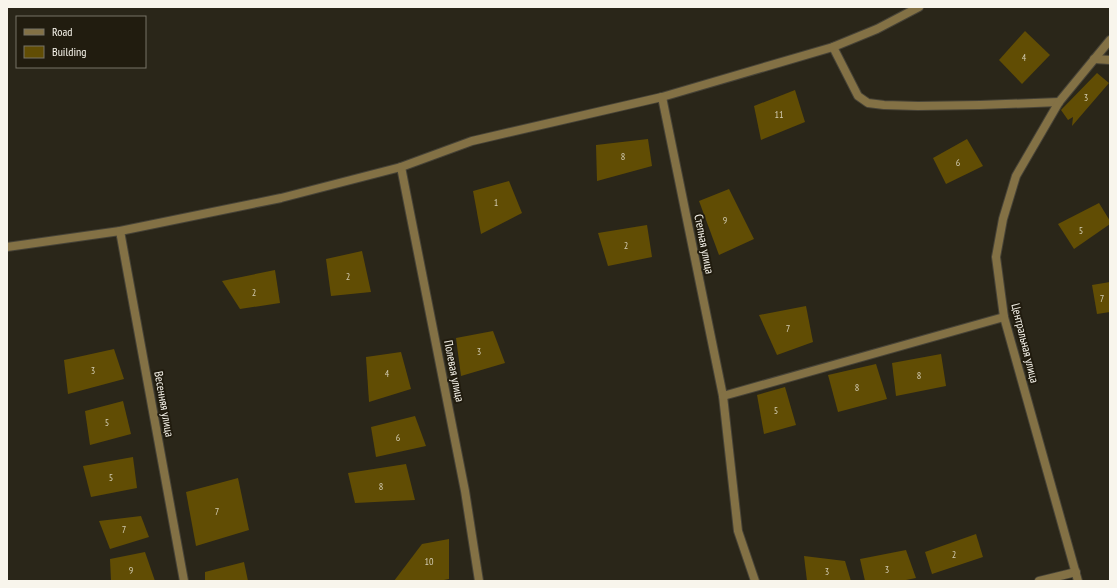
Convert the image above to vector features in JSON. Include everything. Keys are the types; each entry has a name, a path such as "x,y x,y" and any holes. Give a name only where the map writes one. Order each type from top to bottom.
{"street":[{"path":"7,246 120,231 281,198 401,167 472,141 662,97 833,47 877,29 919,7"},
{"name":"Центральная улица","path":"1078,581 1004,317 996,257 1003,219 1016,176 1059,102 1110,40"},
{"path":"833,47 858,96 868,103 918,106 1059,102"},
{"path":"1094,59 1110,60"},
{"name":"Степная улица","path":"662,97 723,396 738,531 755,581"},
{"name":"Полевая улица","path":"401,167 465,491 479,581"},
{"name":"Весенняя улица","path":"120,231 184,581"},
{"path":"723,396 1004,317"},
{"path":"1039,581 1076,572"}],"building":[{"path":"1025,31 1050,55 1022,84 999,60"},
{"path":"1097,73 1109,83 1072,126 1073,117 1068,120 1061,110"},
{"path":"795,90 805,122 761,140 754,106"},
{"path":"648,139 652,166 597,181 596,145"},
{"path":"967,139 983,166 946,184 933,158"},
{"path":"509,181 522,213 481,234 473,191"},
{"path":"729,189 754,239 719,255 699,201"},
{"path":"1099,203 1110,221 1110,224 1074,249 1058,224"},
{"path":"647,225 652,257 608,266 598,233"},
{"path":"362,251 371,292 331,296 326,259"},
{"path":"275,270 280,303 240,309 222,281"},
{"path":"1110,282 1110,312 1097,314 1092,285"},
{"path":"806,306 813,342 777,355 759,315"},
{"path":"493,331 505,363 461,376 456,338"},
{"path":"114,349 124,379 68,394 64,360"},
{"path":"401,352 411,389 369,402 366,357"},
{"path":"941,354 946,386 896,396 892,363"},
{"path":"876,364 887,399 838,412 828,375"},
{"path":"785,387 796,425 764,434 757,395"},
{"path":"123,401 131,434 90,445 85,411"},
{"path":"415,416 426,446 376,457 371,427"},
{"path":"133,457 137,488 91,497 83,466"},
{"path":"406,464 415,500 355,503 348,473"},
{"path":"238,478 249,530 196,546 186,492"},
{"path":"141,516 149,537 110,549 99,521"},
{"path":"976,534 983,557 932,574 925,552"},
{"path":"449,539 449,579 439,581 394,581 422,544"},
{"path":"906,550 916,578 901,581 865,581 860,559"},
{"path":"145,552 155,581 111,581 110,559"},
{"path":"804,556 845,561 851,581 807,581"},
{"path":"244,562 248,581 205,581 205,572"}]}
